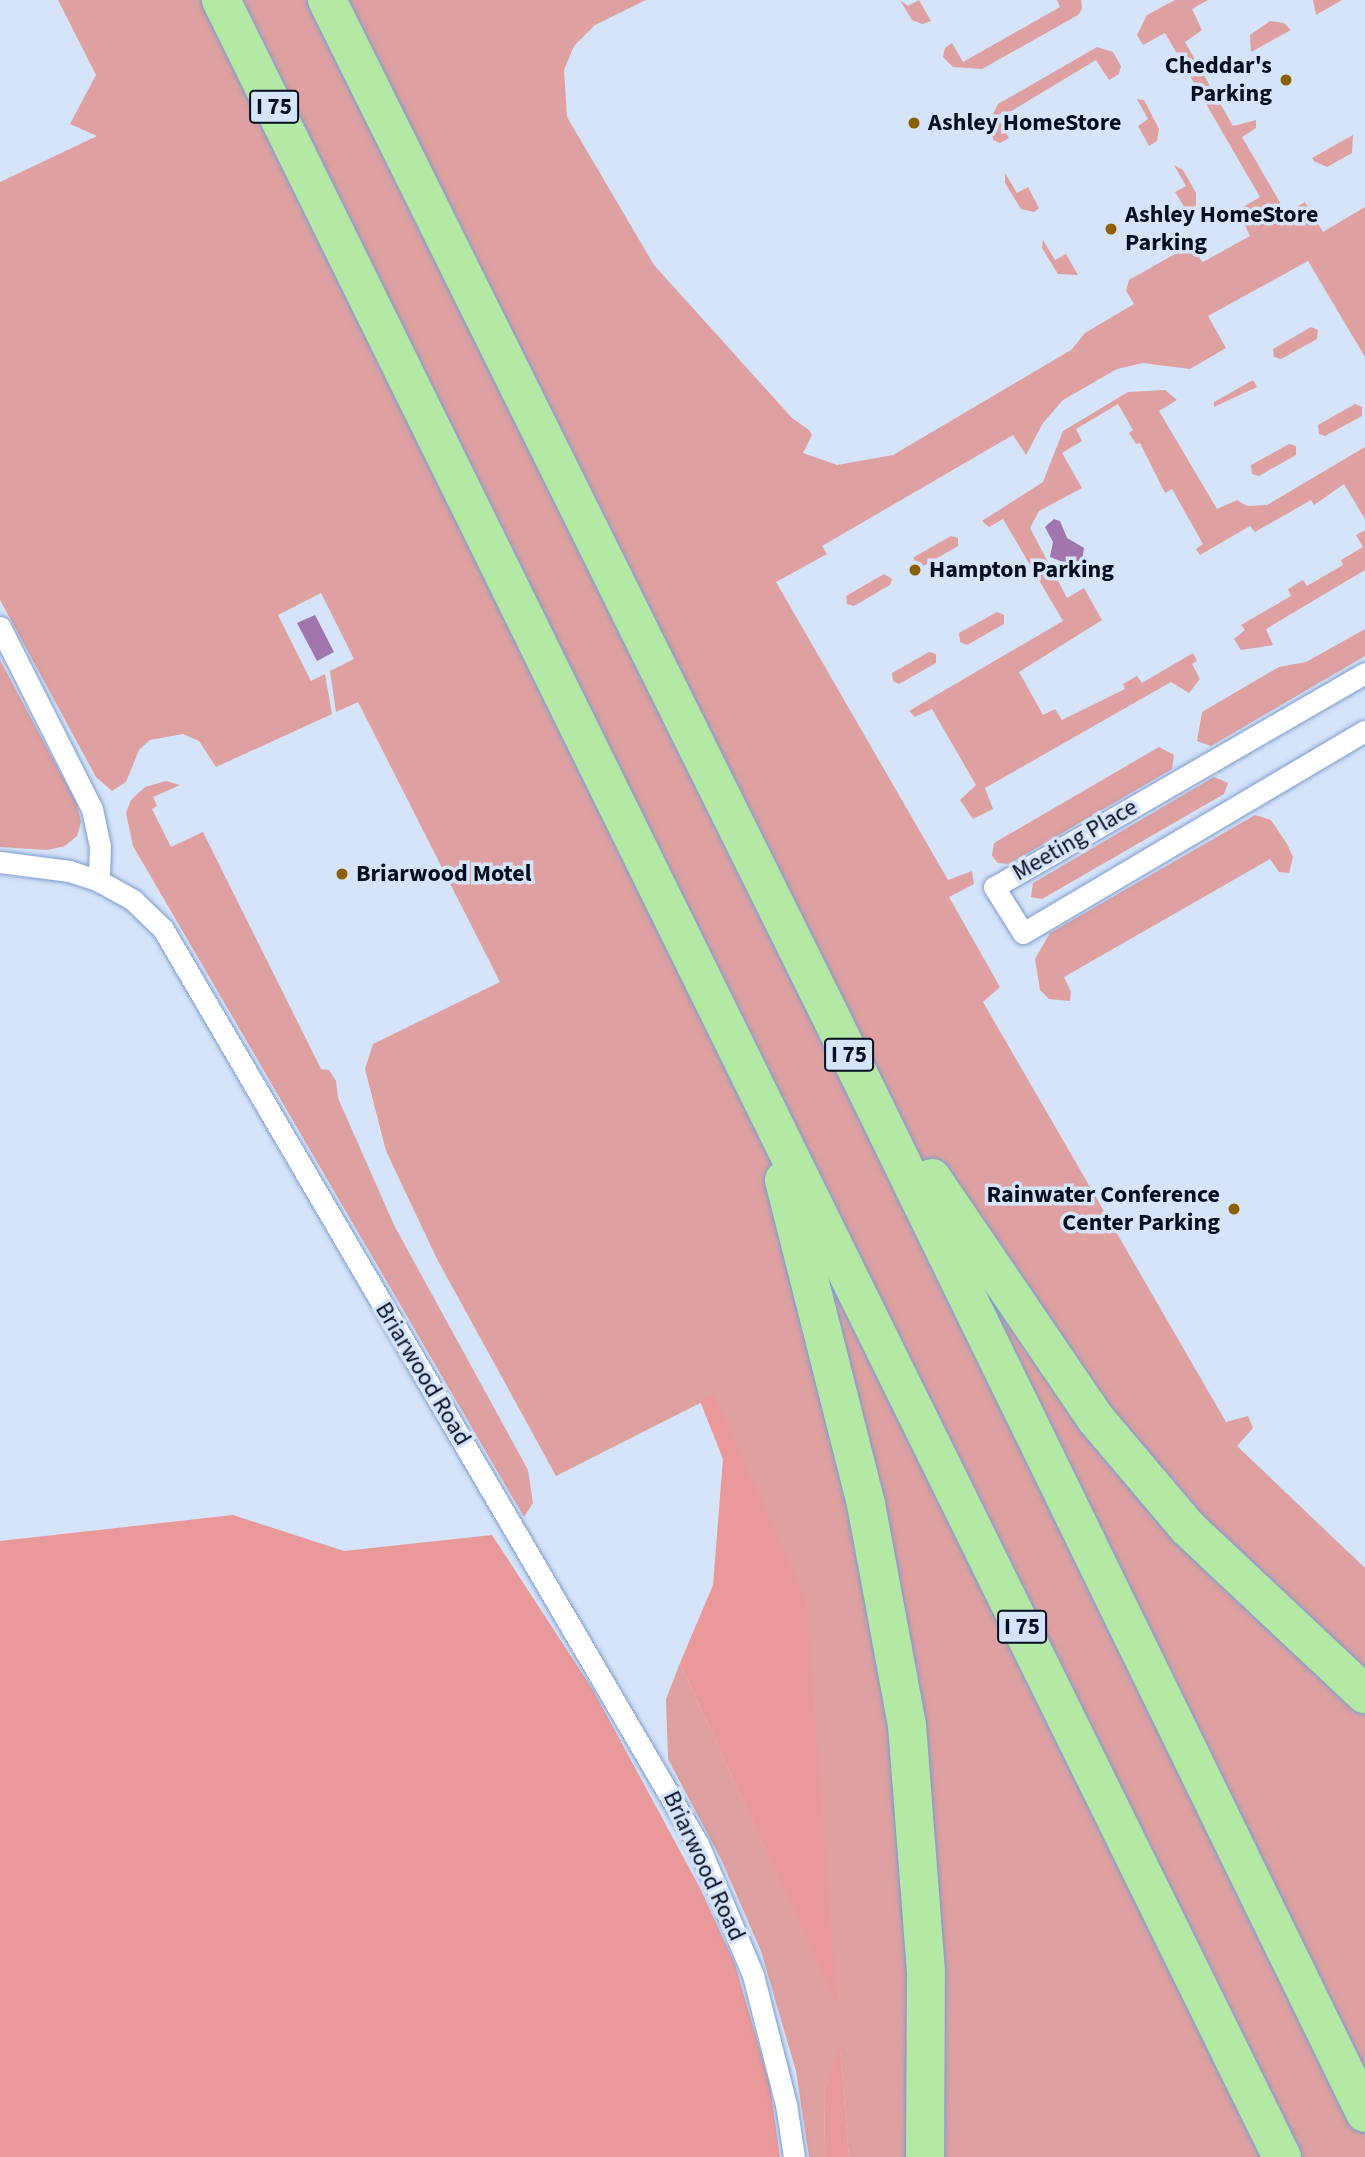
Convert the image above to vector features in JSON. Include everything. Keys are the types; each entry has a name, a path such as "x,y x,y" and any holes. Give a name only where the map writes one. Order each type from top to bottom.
{"highway":[{"name":"I 75","path":"221,0 1282,2157"},
{"name":"I 75","path":"327,0 827,1009 1365,2113"},
{"path":"827,1009 947,1203 1096,1418 1188,1528 1365,1694"},
{"path":"762,1097 843,1403 890,1620 907,1725 925,1933 925,2157"}],"street":[{"path":"0,627 92,809 100,846 99,881"},
{"name":"Meeting Place","path":"1365,673 995,887 1023,933 1365,731"},
{"name":"Briarwood Road","path":"0,862 69,871 99,881 134,900 163,929 673,1797 726,1905 753,1975 783,2091 794,2157"}],"shaded area":[{"path":"58,0 646,0 595,25 574,46 564,70 567,117 654,265 792,418 809,430 812,435 803,453 837,465 893,455 1071,350 1085,333 1134,304 1126,291 1129,280 1189,246 1203,262 1250,236 1238,210 1260,197 1165,33 1143,45 1137,35 1147,15 1175,0 1208,0 1192,9 1202,30 1185,42 1233,126 1256,120 1256,128 1242,137 1286,213 1305,202 1323,232 1365,207 1365,357 1308,261 1208,316 1226,348 1190,369 1143,363 1117,369 1063,400 1043,423 1026,455 1013,435 822,546 827,554 776,582 948,880 972,871 974,884 949,897 1000,987 983,1002 1226,1422 1248,1416 1253,1428 1237,1446 1365,1568 1365,2157 849,2157 840,2050 824,2091 825,2157 809,2157 796,2071 761,1951 721,1859 668,1759 666,1699 680,1663 836,2003 714,1396 556,1476 437,1259 386,1151 365,1069 373,1044 500,982 358,702 336,712 330,671 354,659 321,593 278,615 311,681 325,674 332,714 216,767 199,741 183,734 150,740 139,750 126,782 112,791 96,777 0,600 0,182 97,136 70,124 96,75"},
{"path":"900,0 908,6 919,0 931,21 922,24 912,20"},
{"path":"1057,0 1081,0 1082,9 1078,15 982,69 953,67 943,57 945,48 952,43 963,62 1060,7"},
{"path":"1313,0 1342,0 1316,15"},
{"path":"1270,21 1284,23 1291,30 1251,52 1250,35"},
{"path":"1097,47 1113,52 1121,66 1119,74 1109,80 1096,60 998,119 1009,138 1000,143 993,140 991,118 998,104"},
{"path":"1137,99 1144,100 1159,129 1157,141 1149,146 1138,126 1148,119"},
{"path":"1353,135 1352,153 1327,167 1312,158"},
{"path":"1174,165 1183,170 1196,193 1196,205 1188,213 1175,192 1186,186"},
{"path":"1005,173 1017,193 1028,187 1039,208 1034,212 1021,209 1005,183"},
{"path":"1043,240 1055,260 1066,254 1078,275 1058,274 1042,248"},
{"path":"1311,327 1318,330 1317,339 1281,359 1274,357 1273,349"},
{"path":"1253,380 1257,387 1214,407 1214,402"},
{"path":"1165,390 1177,400 1159,411 1217,509 1237,500 1247,506 1267,505 1365,447 1365,519 1344,484 1314,505 1311,500 1255,532 1250,526 1200,555 1196,549 1203,544 1172,489 1165,493 1140,443 1136,444 1129,433 1133,430 1118,404 1076,429 1082,441 1062,453 1082,488 1039,511 1030,528 1067,598 1084,588 1102,620 1019,672 1043,715 1055,709 1062,720 1125,689 1123,684 1137,676 1142,683 1193,653 1197,661 1192,664 1200,679 1189,693 1171,682 985,788 993,809 973,819 960,800 976,785 932,709 915,717 909,711 1063,621 1003,519 989,527 982,521 1043,482 1063,431 1128,392"},
{"path":"1355,404 1362,407 1362,416 1325,436 1319,434 1318,425"},
{"path":"1289,444 1296,446 1296,455 1259,476 1252,474 1251,465"},
{"path":"1054,519 1060,521 1067,538 1084,548 1082,561 1063,562 1050,557 1053,542 1045,527"},
{"path":"1365,530 1365,570 1266,629 1273,645 1241,650 1234,639 1245,630 1241,625 1291,596 1288,589 1303,580 1307,586 1343,565 1341,560 1363,547 1356,535"},
{"path":"951,536 958,538 958,546 920,568 915,565 914,557"},
{"path":"884,574 892,579 890,585 854,606 847,604 846,596"},
{"path":"997,612 1004,615 1004,624 967,645 960,642 959,633"},
{"path":"315,615 334,652 317,661 297,623"},
{"path":"1365,629 1365,656 1211,746 1197,741 1202,712 1279,667 1306,662"},
{"path":"929,652 936,654 936,663 899,684 893,681 892,673"},
{"path":"0,660 77,804 81,822 77,836 65,846 47,850 0,847"},
{"path":"1159,747 1174,755 1172,769 1009,864 998,863 992,856 994,843"},
{"path":"1214,777 1228,783 1224,794 1042,899 1031,897 1033,883"},
{"path":"166,781 180,785 153,797 157,806 152,809 171,847 203,832 321,1069 329,1070 336,1081 338,1098 394,1225 528,1470 533,1503 524,1517 133,846 126,813 131,800 145,787"},
{"path":"1255,815 1271,820 1287,844 1293,857 1289,873 1279,872 1270,859 1064,977 1071,992 1070,1001 1049,999 1040,990 1035,959 1050,933"},
{"path":"714,1395 806,1600 837,2006 680,1663 713,1585 723,1459 700,1401"},
{"path":"233,1515 344,1551 492,1535 593,1690 700,1888 735,1964 770,2085 780,2157 0,2157 0,1541"},
{"path":"840,2048 849,2157 825,2157 824,2091"}],"place":[{"name":"Cheddar's Parking","path":"1286,80"},
{"name":"Ashley HomeStore","path":"914,123"},
{"name":"Ashley HomeStore Parking","path":"1111,229"},
{"name":"Hampton Parking","path":"915,570"},
{"name":"Briarwood Motel","path":"342,874"},
{"name":"Rainwater Conference Center Parking","path":"1234,1209"}]}
